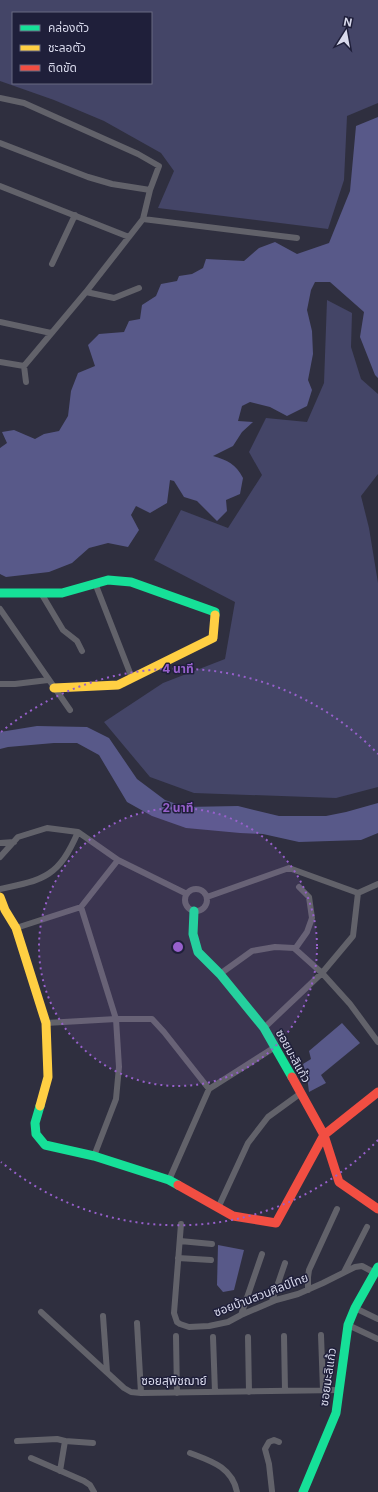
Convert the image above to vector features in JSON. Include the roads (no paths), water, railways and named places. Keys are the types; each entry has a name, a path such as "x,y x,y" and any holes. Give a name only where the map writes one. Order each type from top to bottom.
{"street":[{"path":"0,98 24,103 138,154 159,166 150,190 143,219 86,292 24,366 26,382"},
{"path":"0,143 88,177 112,184 150,190"},
{"path":"0,186 129,237"},
{"path":"52,264 75,215"},
{"path":"143,219 297,238"},
{"path":"86,292 114,298 139,288"},
{"path":"0,322 51,333"},
{"path":"0,362 24,366"},
{"path":"0,593 62,593 108,580 131,582 215,612 213,638 118,685 0,684"},
{"path":"95,583 132,678"},
{"path":"42,593 63,630 77,641 82,651"},
{"path":"1,613 70,710"},
{"path":"0,857 18,837 47,828 78,832 118,860 187,894"},
{"path":"0,889 32,882 55,870 63,862 72,848 78,832"},
{"path":"0,843 14,842"},
{"path":"16,928 81,907 118,860"},
{"path":"207,897 289,868 358,892 378,884"},
{"path":"295,949 307,932 312,918 309,897 299,887"},
{"path":"192,890 199,890 203,892 207,897 207,901 202,910 194,911 188,908 185,901 187,894 192,890"},
{"path":"264,1028 322,973 353,936 358,892"},
{"path":"0,897 2,907 16,928 46,1023 48,1077 35,1123 36,1134 45,1145 94,1156 169,1180 233,1216 276,1223 324,1135 378,1092"},
{"path":"81,907 116,1019 119,1067 116,1099 94,1156"},
{"name":"ซอยมะลิแก้ว","path":"194,911 193,934 198,952 220,974 264,1028 324,1135 339,1182 378,1209"},
{"path":"220,974 252,950 275,947 295,949 322,973 350,1004 378,1042"},
{"path":"46,1023 116,1019 152,1019 209,1089"},
{"path":"169,1180 209,1089 275,1047"},
{"path":"218,1208 248,1143 268,1117 301,1093"},
{"path":"308,1290 308,1277 312,1263 337,1209"},
{"name":"ซอยบ้านสวนศิลป์ไทย","path":"181,1224 174,1314 177,1322 184,1326 195,1328 228,1322 272,1301 308,1290 355,1267 362,1266 376,1270"},
{"path":"344,1272 367,1227"},
{"path":"180,1241 212,1244"},
{"path":"241,1315 262,1254"},
{"path":"178,1258 211,1260"},
{"path":"272,1301 285,1263"},
{"name":"ซอยมะลิแก้ว","path":"303,1492 336,1413 348,1325 355,1308 376,1270"},
{"path":"355,1308 378,1319"},
{"name":"ซอยสุพิชฌาย์","path":"41,1312 124,1388 131,1392 177,1393 339,1390"},
{"path":"103,1316 107,1372"},
{"path":"137,1323 141,1393"},
{"path":"348,1325 378,1339"},
{"path":"176,1336 177,1393"},
{"path":"284,1336 285,1391"},
{"path":"321,1336 323,1390"},
{"path":"213,1337 215,1392"},
{"path":"248,1337 249,1392"},
{"path":"16,1441 57,1439 93,1443"},
{"path":"272,1491 265,1449 269,1442 274,1440 279,1442"},
{"path":"60,1471 65,1441"},
{"path":"190,1454 211,1461 223,1468 231,1475 237,1492"},
{"path":"31,1458 84,1481 90,1485 94,1492"}]}
